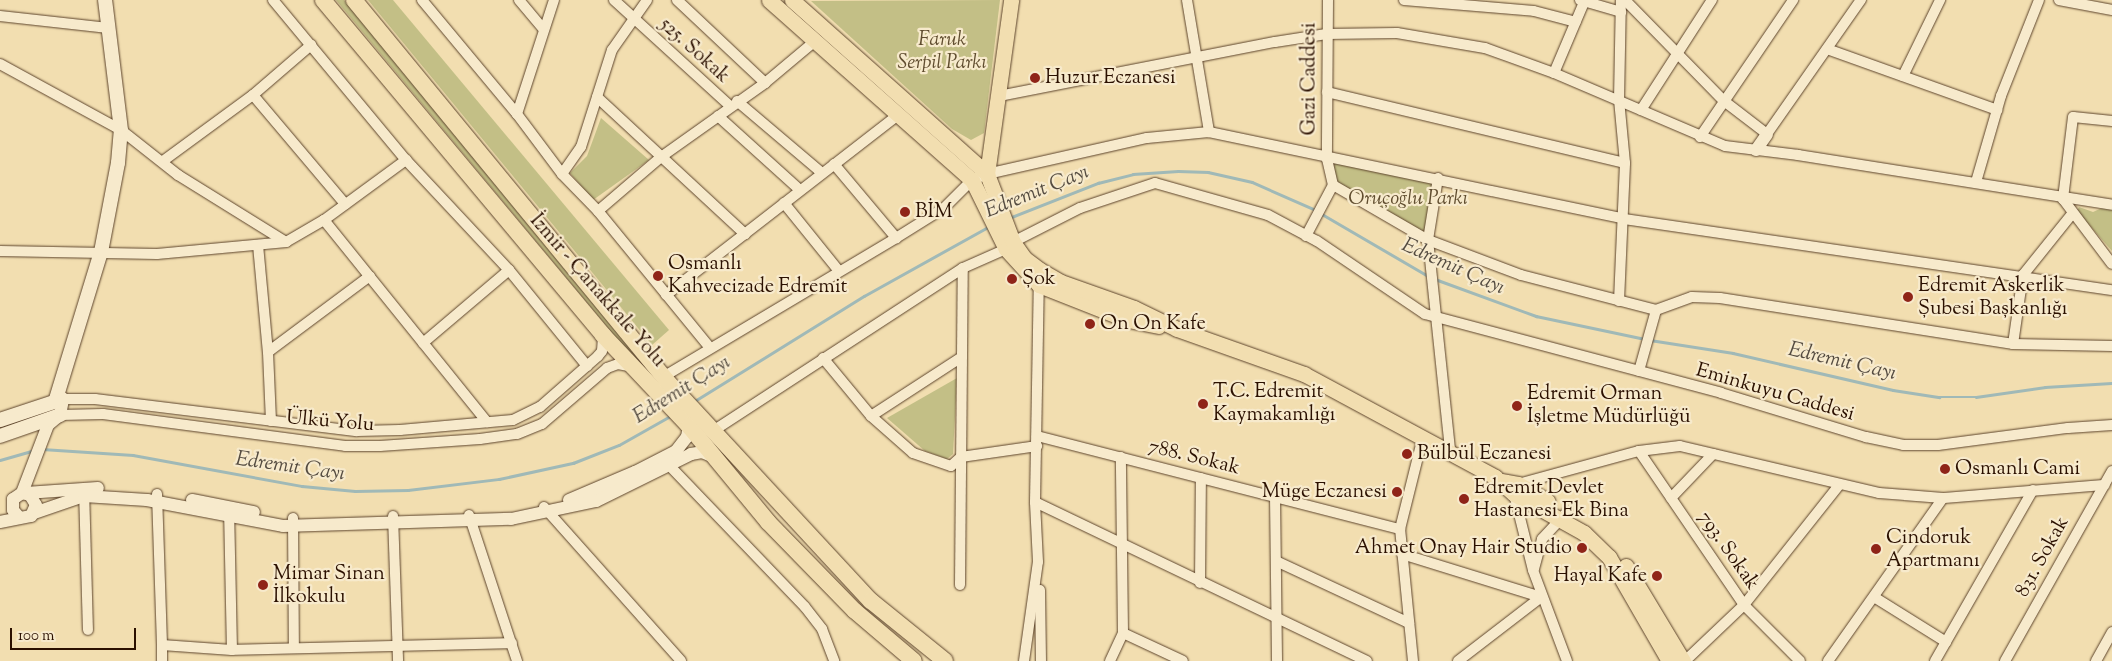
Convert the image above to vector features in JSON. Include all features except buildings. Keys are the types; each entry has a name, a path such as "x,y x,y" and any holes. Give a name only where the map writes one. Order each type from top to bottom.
{"highway":[{"name":"İzmir - Çanakkale Yolu","path":"323,0 603,335 636,368 660,380"},
{"name":"İzmir - Çanakkale Yolu","path":"354,0 698,425 871,600 945,661"},
{"name":"İzmir - Çanakkale Yolu","path":"698,425 715,457 768,522 848,604 914,661"}],"main road":[{"path":"54,401 101,252 118,163 121,130 105,0"},
{"path":"769,0 988,196"},
{"path":"792,0 987,174"},
{"path":"1011,0 987,174 988,196 1008,242 1024,258 1039,278 1061,282 1134,308 1177,329 1304,374 1450,451 1564,515 1589,524 1618,552 1673,658"},
{"name":"Ülkü Yolu","path":"0,420 54,401"},
{"name":"Ülkü Yolu","path":"0,436 45,426 60,415"}],"street":[{"path":"273,0 406,160 509,270 587,366"},
{"path":"422,0 517,114 562,174 598,211 710,348"},
{"path":"519,0 543,29"},
{"path":"517,114 543,29 554,0"},
{"name":"525. Sokak","path":"614,0 632,18 734,104 822,173"},
{"path":"562,174 581,148 612,50 632,18 647,0"},
{"path":"677,0 765,82"},
{"path":"1187,0 1210,132"},
{"name":"Gazi Caddesi","path":"1328,0 1326,34 1328,92 1327,159 1333,185"},
{"path":"1404,0 1534,11 1576,22"},
{"path":"1554,73 1584,0 1621,12"},
{"path":"1619,300 1625,162 1619,100 1621,0"},
{"path":"1625,0 1678,57 1724,101 1767,134"},
{"path":"1640,110 1678,57 1712,0"},
{"path":"1700,137 1793,0"},
{"path":"1756,150 1861,0"},
{"path":"1903,76 1940,0"},
{"path":"1976,182 1997,110 2039,0"},
{"path":"2059,0 2112,10"},
{"path":"0,16 108,28"},
{"path":"999,96 1196,60 1275,42 1326,34 1396,33 1485,48 1554,73 1700,137 1725,146 1976,182 2063,199 2112,205"},
{"path":"598,211 661,157 765,82 815,41"},
{"path":"163,161 253,95 311,45"},
{"path":"1827,49 1997,110"},
{"path":"0,64 121,130 163,161 178,175 286,242"},
{"path":"1328,92 1625,162"},
{"path":"253,95 345,204"},
{"path":"597,98 745,234"},
{"path":"666,295 898,114"},
{"path":"718,116 800,190"},
{"path":"2112,121 2073,117 2063,199 2072,214 2112,264"},
{"path":"660,380 838,270 896,238 944,208 972,180 987,174 1147,138 1210,132 1327,159 1438,178 1624,219 2023,275 2112,290"},
{"path":"0,250 157,254 286,242 324,220 406,160"},
{"path":"834,164 896,238"},
{"path":"1438,178 1428,240 1450,451"},
{"name":"Eminkuyu Caddesi","path":"698,425 823,358 963,268 1008,242 1080,208 1155,183 1268,216 1306,236 1425,314 1436,312 1866,437 1903,444 1938,445 2068,428 2112,425"},
{"path":"1306,236 1333,185 1428,240 1521,275 1656,310 1692,297 1720,298 2013,344 2112,346"},
{"path":"784,203 838,270"},
{"path":"2013,344 2023,275 2072,214"},
{"path":"324,220 487,422"},
{"path":"258,245 268,352 271,421"},
{"path":"960,585 963,268"},
{"path":"424,343 509,270"},
{"path":"268,352 370,276"},
{"path":"1039,278 1035,502 1041,661"},
{"path":"1639,372 1656,310"},
{"name":"Ülkü Yolu","path":"54,401 95,399 357,430 487,422 530,414 602,351 603,335"},
{"path":"871,416 962,357"},
{"path":"823,358 871,416 913,453 951,466 960,457 1037,441"},
{"name":"Ülkü Yolu","path":"60,415 103,414 345,446 380,446 480,439 517,434 542,424 612,365 636,368"},
{"path":"54,401 60,415"},
{"path":"18,516 12,506 22,492 54,401"},
{"path":"0,502 22,492 84,492 157,498 293,522 470,518 546,510 596,501 665,461 698,425"},
{"path":"1413,661 1400,529 1423,437"},
{"name":"788. Sokak","path":"1037,441 1120,457 1400,529"},
{"path":"1565,660 1541,597 1533,570 1516,489 1639,451 1680,446 1879,493 1943,498 2104,485"},
{"name":"793. Sokak","path":"1639,451 1744,605 1800,661"},
{"path":"665,461 702,452 715,457"},
{"path":"1671,498 1713,454"},
{"path":"1110,661 1123,633 1120,457"},
{"path":"665,461 805,607 822,629 834,661"},
{"name":"831. Sokak","path":"2005,661 2112,471"},
{"path":"1200,582 1202,478"},
{"path":"1673,658 1744,605 1840,484"},
{"path":"1935,661 2033,490"},
{"path":"22,492 35,500 34,512"},
{"path":"0,522 18,516 27,517 34,512 84,492"},
{"path":"84,492 88,630"},
{"path":"1275,496 1277,661"},
{"path":"157,498 162,661"},
{"path":"1828,661 1943,498"},
{"path":"1035,502 1276,620 1367,661"},
{"path":"546,510 681,661"},
{"path":"229,512 232,650"},
{"path":"1533,570 1542,539 1564,515"},
{"path":"470,518 518,661"},
{"path":"394,520 398,661"},
{"path":"293,522 294,647"},
{"path":"1402,554 1541,597"},
{"path":"1276,561 1409,623"},
{"path":"1024,661 1038,562"},
{"path":"1458,661 1541,597"},
{"path":"1874,597 1946,642"},
{"path":"2096,661 2112,632"},
{"path":"1123,633 1183,661"},
{"path":"162,645 232,650 294,647 398,647 512,642"}],"green space":[{"path":"336,0 344,0 663,388 633,358"},
{"path":"368,0 393,0 669,330 652,345"},
{"name":"Faruk Serpil Parkı","path":"1000,0 984,133 971,140 952,129 811,1"},
{"path":"601,118 649,160 593,200 570,173 587,156"},
{"name":"Oruçoğlu Parkı","path":"1327,159 1438,178 1428,240 1333,185"},
{"path":"2079,207 2093,212 2104,207 2112,208 2112,251 2077,211"},
{"path":"957,378 953,454 947,459 925,451 887,418"}],"waterway":[{"name":"Edremit Çayı","path":"1009,218 1098,183 1133,174 1178,171 1208,172 1252,182 1318,211"},
{"name":"Edremit Çayı","path":"1322,214 1430,277"},
{"name":"Edremit Çayı","path":"693,402 864,296 990,226"},
{"name":"Edremit Çayı","path":"1435,279 1536,316 1645,339"},
{"name":"Edremit Çayı","path":"1650,340 1733,353 1893,390 1939,397 1976,397 2045,387 2112,383"},
{"name":"Edremit Çayı","path":"42,449 133,455 302,486 355,491 408,490 499,479 573,463 619,445 672,415"},
{"name":"Edremit Çayı","path":"0,460 34,450"}],"place":[{"name":"Huzur Eczanesi","path":"1035,78"},
{"name":"BİM","path":"905,212"},
{"name":"Osmanlı Kahvecizade Edremit","path":"658,276"},
{"name":"Şok","path":"1012,279"},
{"name":"Edremit Askerlik Şubesi Başkanlığı","path":"1908,297"},
{"name":"On On Kafe","path":"1090,324"},
{"name":"T.C. Edremit Kaymakamlığı","path":"1203,404"},
{"name":"Edremit Orman İşletme Müdürlüğü","path":"1517,406"},
{"name":"Bülbül Eczanesi","path":"1407,454"},
{"name":"Osmanlı Cami","path":"1945,469"},
{"name":"Müge Eczanesi","path":"1397,492"},
{"name":"Edremit Devlet Hastanesi Ek Bina","path":"1464,499"},
{"name":"Ahmet Onay Hair Studio","path":"1582,548"},
{"name":"Cindoruk Apartmanı","path":"1876,549"},
{"name":"Hayal Kafe","path":"1657,576"},
{"name":"Mimar Sinan İlkokulu","path":"263,585"}]}
